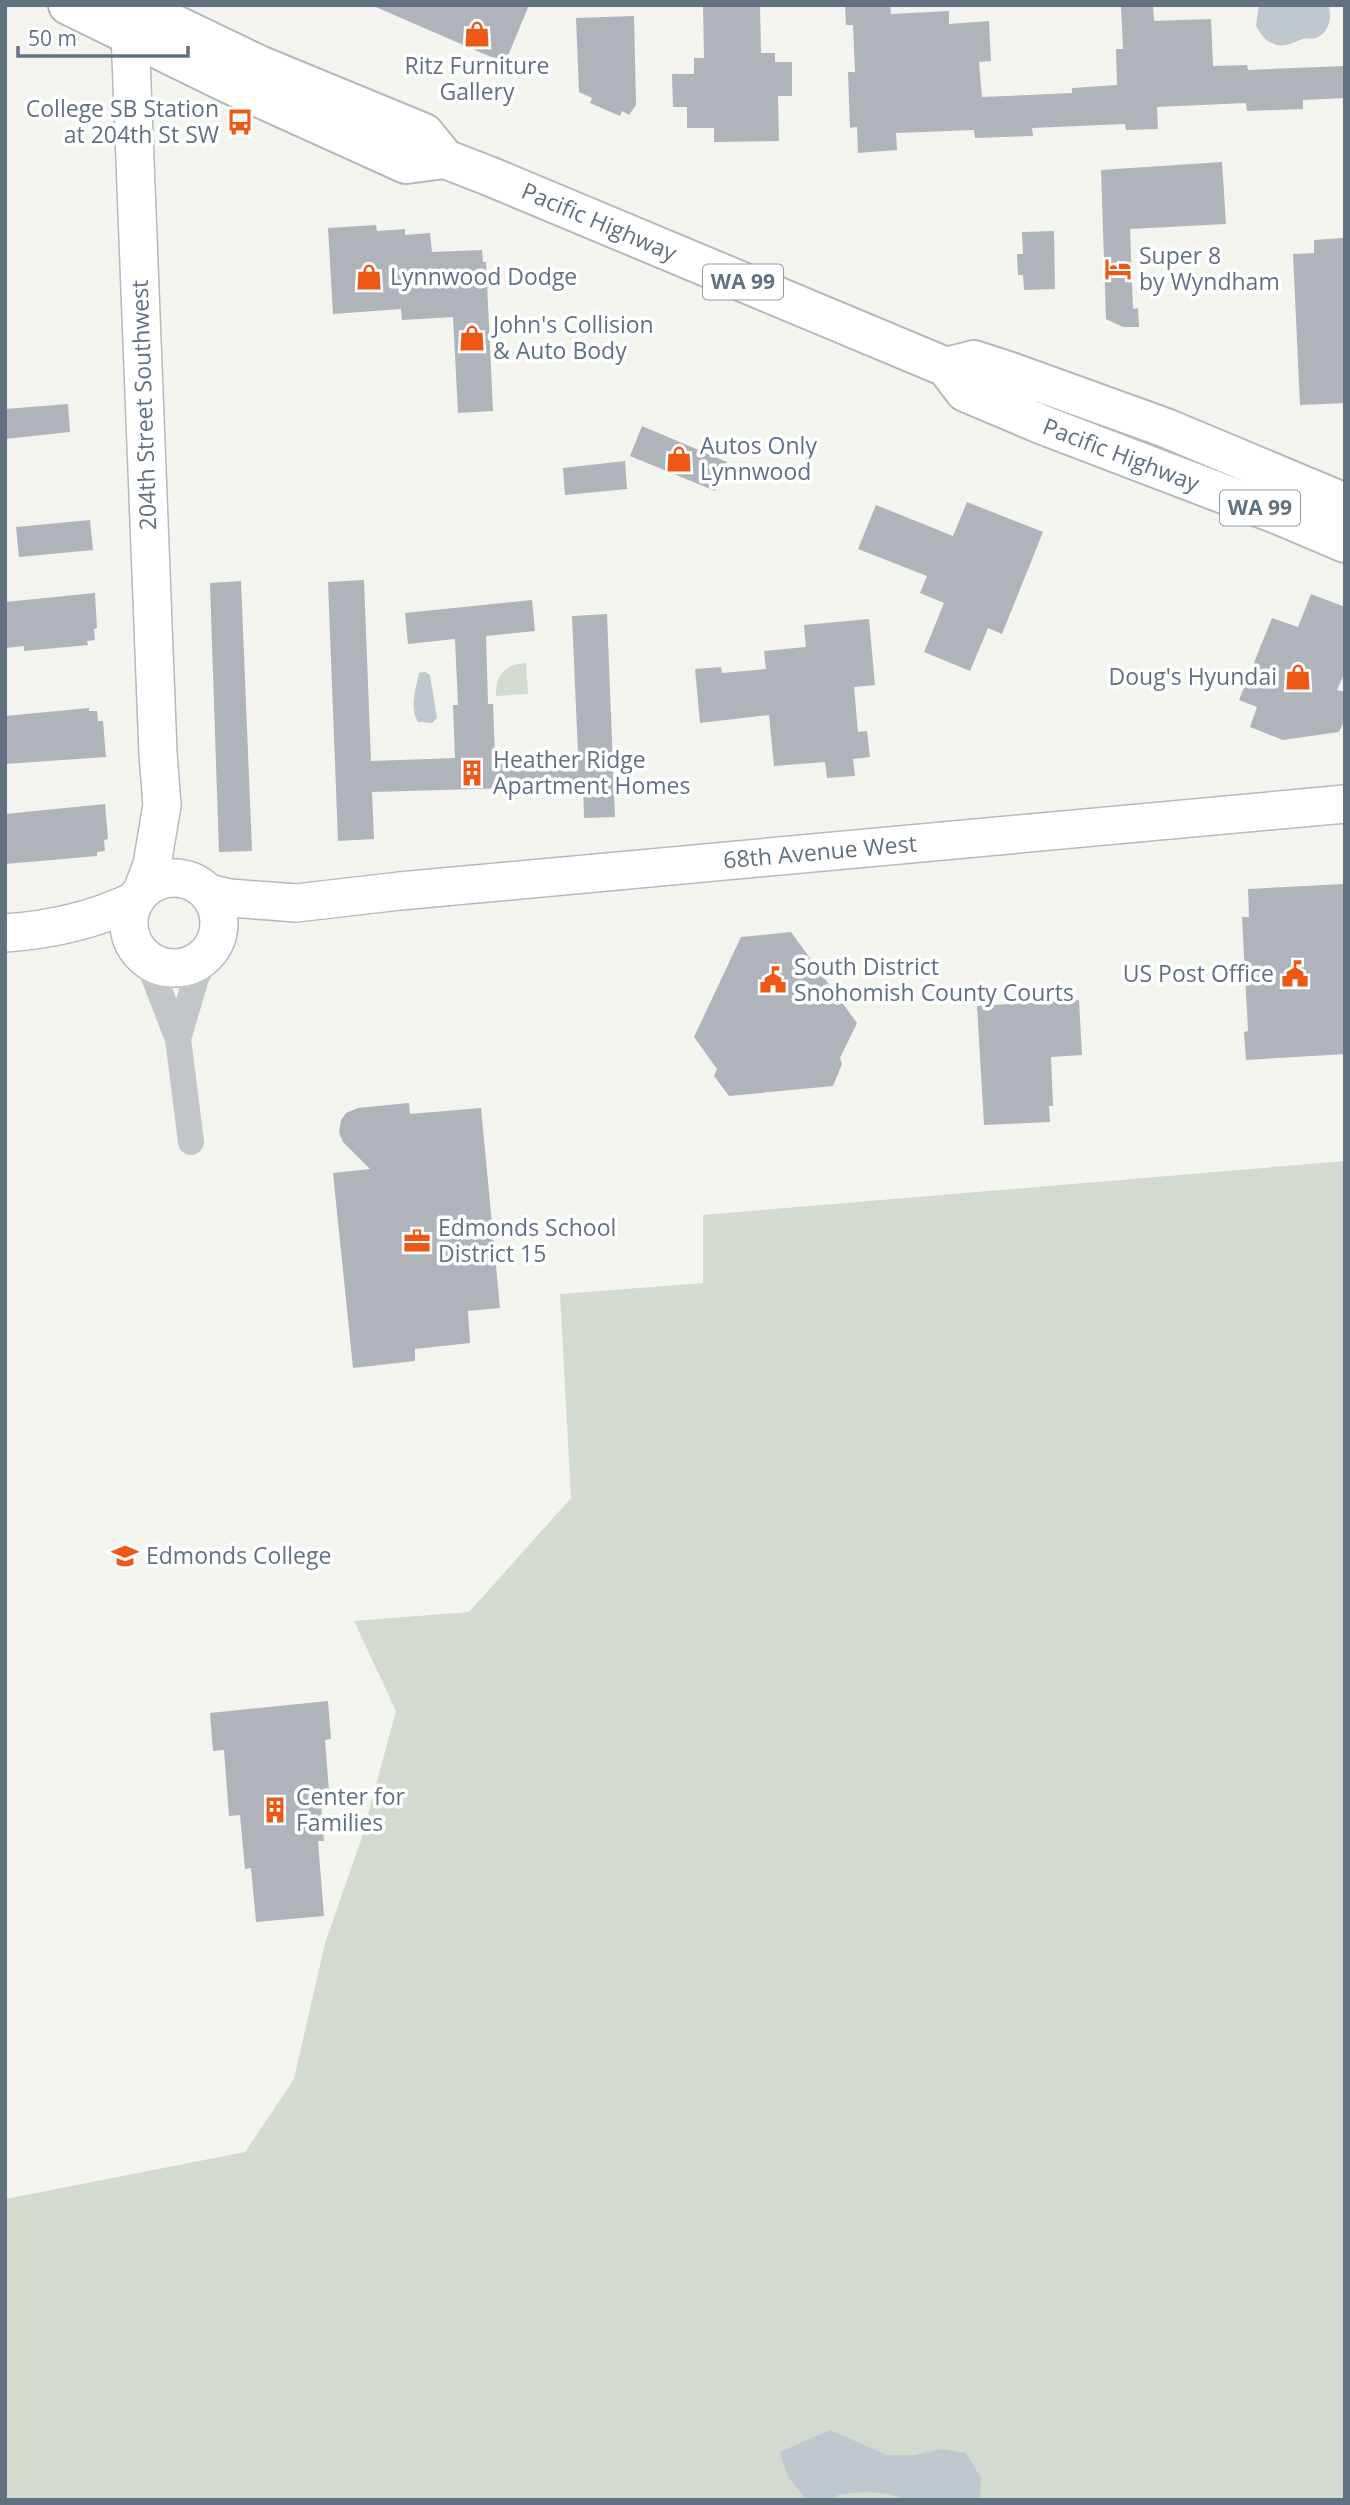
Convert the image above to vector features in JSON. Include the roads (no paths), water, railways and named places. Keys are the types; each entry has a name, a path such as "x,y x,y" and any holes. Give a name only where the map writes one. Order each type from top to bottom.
{"highway":[{"name":"Pacific Highway","path":"68,5 131,16 424,133 445,159 946,368 965,392 1345,543"},
{"name":"Pacific Highway","path":"946,368 974,360 1008,370 1166,428 1345,503"}],"street":[{"name":"204th Street Southwest","path":"131,16 162,805 152,865 138,896"},
{"name":"68th Avenue West","path":"203,889 230,898 296,903 413,889 1345,804"},
{"name":"204th Street Southwest","path":"162,805 185,865 203,889"},
{"path":"19,932 93,917 138,896 163,879 187,880 203,889 215,904 219,930 196,978 178,1039"},
{"path":"138,896 129,913 128,926 178,1039 191,1142"},
{"name":"68th Avenue West","path":"211,947 231,932 296,903"},
{"path":"19,932 94,939 142,955 159,966 172,968 197,962 211,947"}],"place":[{"name":"Ritz Furniture Gallery","path":"477,34"},
{"name":"College SB Station at 204th St SW","path":"240,122"},
{"name":"Super 8 by Wyndham","path":"1118,269"},
{"name":"Lynnwood Dodge","path":"369,277"},
{"name":"John's Collision & Auto Body","path":"472,338"},
{"name":"Autos Only Lynnwood","path":"679,459"},
{"name":"Doug's Hyundai","path":"1298,677"},
{"name":"Heather Ridge Apartment Homes","path":"472,773"},
{"name":"US Post Office","path":"1295,974"},
{"name":"South District Snohomish County Courts","path":"773,980"},
{"name":"Edmonds School District 15","path":"417,1241"},
{"name":"Edmonds College","path":"125,1556"},
{"name":"Center for Families","path":"275,1810"}]}
